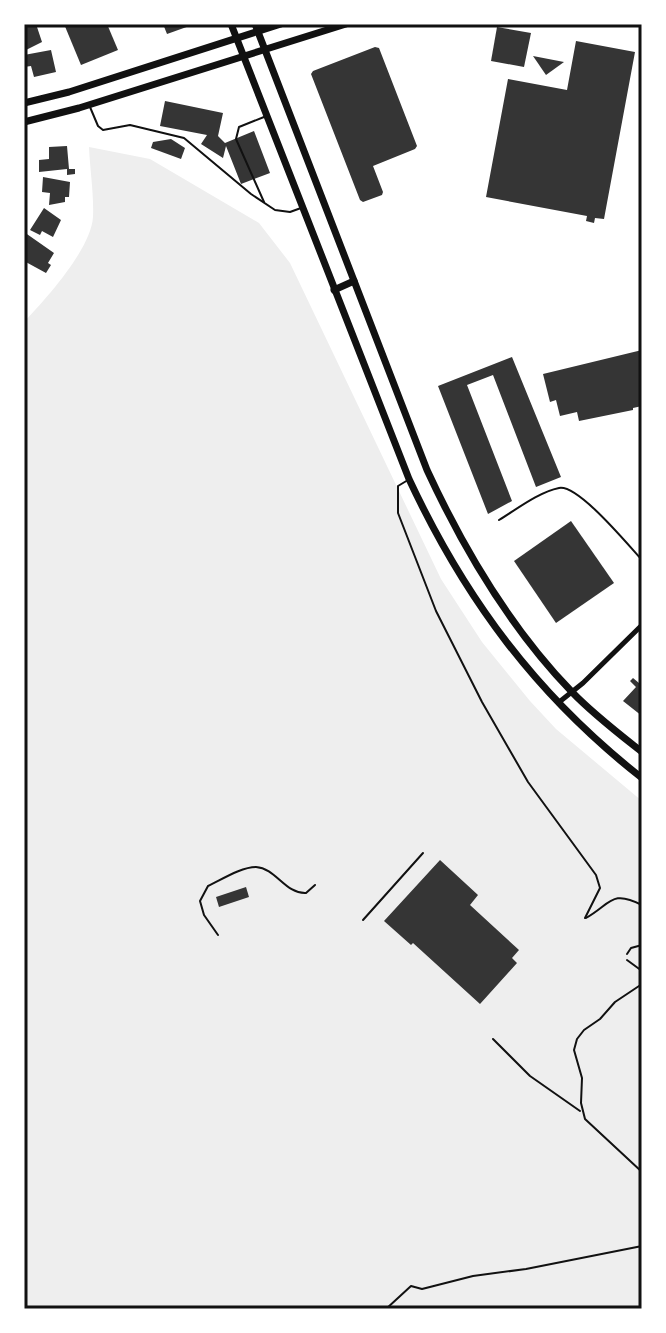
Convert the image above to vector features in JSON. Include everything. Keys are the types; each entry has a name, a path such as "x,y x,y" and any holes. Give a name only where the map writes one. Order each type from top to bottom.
{"main road":[{"path":"231,24 409,479 434,532 503,640 558,703 642,778"},
{"path":"24,103 69,92 237,39 256,28 281,24"},
{"path":"24,122 89,105 346,24"},
{"path":"256,28 427,470 468,552 491,588 572,692 642,752"},
{"path":"334,290 354,281"},
{"path":"409,479 427,470"}],"street":[{"path":"558,703 642,625"}],"lane":[{"path":"89,105 98,126 103,130 130,125 184,138 265,204 281,213 302,207"},
{"path":"265,204 236,139 239,127 267,116"},
{"path":"409,479 398,486 398,513 436,611 482,702 528,782 596,875 600,888 585,918 614,898 629,899 642,905"},
{"path":"499,520 557,489 569,489 642,560"},
{"path":"218,935 204,915 200,901 208,886 252,867 267,870 299,893 306,893 315,885"}],"path":[{"path":"363,920 423,853"},
{"path":"627,954 631,948 642,945"},
{"path":"627,960 642,971"},
{"path":"581,1111 582,1078 574,1050 577,1039 615,1002 642,984"},
{"path":"493,1039 530,1076 581,1111 592,1126 642,1172"},
{"path":"386,1309 411,1286 422,1289 473,1276 642,1246"}],"shaded area":[{"path":"89,147 150,159 259,223 290,263 441,579 482,642 556,729 642,801 642,1309 24,1309 24,322 66,273 90,230 93,208"}],"building":[{"path":"36,24 42,42 24,51 24,27"},
{"path":"64,24 107,24 118,50 81,65"},
{"path":"163,24 195,24 167,34"},
{"path":"497,27 531,33 524,67 491,61"},
{"path":"576,41 635,52 604,219 595,218 594,223 586,221 587,216 486,197 508,79 567,90"},
{"path":"379,48 417,146 373,166 383,192 363,202 311,74"},
{"path":"51,50 56,72 34,77 31,66 24,67 24,55"},
{"path":"533,56 564,62 546,75"},
{"path":"165,101 223,113 218,136 225,143 254,131 270,173 241,184 226,146 223,158 201,144 207,135 160,126"},
{"path":"171,139 185,148 181,159 151,148 153,142"},
{"path":"67,146 69,169 75,169 75,174 67,175 67,169 39,172 39,160 49,159 49,147"},
{"path":"43,177 70,182 69,197 65,197 65,202 49,205 50,193 42,192"},
{"path":"44,208 61,220 53,237 42,231 40,235 30,230"},
{"path":"24,232 54,253 46,273 24,261"},
{"path":"642,350 642,406 579,421 577,412 560,416 556,400 550,402 543,374"},
{"path":"512,357 561,477 536,487 493,375 467,385 512,501 488,514 438,386"},
{"path":"571,521 614,583 556,623 514,561"},
{"path":"633,678 639,683 642,679 642,716 623,701 636,687 630,681"},
{"path":"440,860 478,895 470,905 519,950 512,958 517,963 480,1004 384,921"},
{"path":"246,887 249,897 219,907 216,897"}]}
